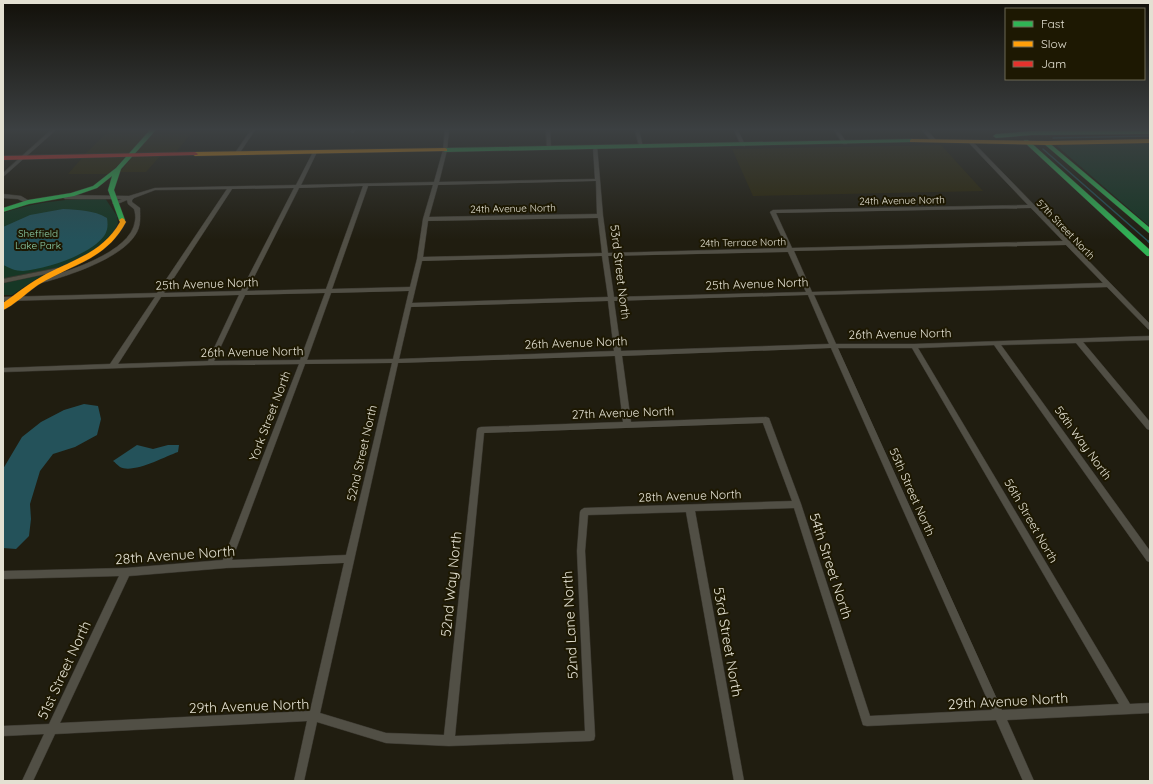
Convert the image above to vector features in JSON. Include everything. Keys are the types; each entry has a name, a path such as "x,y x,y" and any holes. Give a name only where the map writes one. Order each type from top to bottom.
{"main road":[{"path":"3,210 28,202 72,195 95,187 120,167"},
{"path":"1054,167 1150,254"},
{"path":"1074,167 1150,232"},
{"path":"3,307 39,282 63,268 86,259 116,237 123,222 111,190 118,169"}],"street":[{"path":"3,176 13,167"},
{"path":"210,363 307,167"},
{"name":"52nd Street North","path":"299,781 349,559 420,258 426,219 440,167"},
{"name":"53rd Street North","path":"597,167 604,254 626,424"},
{"name":"57th Street North","path":"993,167 1150,328"},
{"path":"56,198 114,200 132,197 151,190 598,180"},
{"name":"York Street North","path":"226,564 303,362 366,185"},
{"path":"112,366 230,188"},
{"path":"3,196 18,197 28,202"},
{"path":"39,282 65,275 90,265 110,254 123,244 134,232 138,221 137,208 130,203 132,197"},
{"name":"24th Avenue North","path":"773,212 1032,206"},
{"name":"55th Street North","path":"773,212 1029,781"},
{"name":"24th Avenue North","path":"426,219 600,216"},
{"name":"24th Terrace North","path":"420,258 1067,243"},
{"path":"3,281 63,268"},
{"name":"25th Avenue North","path":"408,305 1108,285"},
{"name":"25th Avenue North","path":"3,299 412,289"},
{"name":"26th Avenue North","path":"3,370 210,363 396,361 833,346 914,346 1150,338"},
{"path":"1077,340 1150,427"},
{"name":"56th Way North","path":"996,343 1150,558"},
{"name":"56th Street North","path":"914,346 1127,710"},
{"name":"27th Avenue North","path":"481,430 766,420"},
{"name":"54th Street North","path":"766,420 796,504 866,722"},
{"name":"52nd Way North","path":"449,742 481,430"},
{"name":"28th Avenue North","path":"584,512 796,504"},
{"name":"53rd Street North","path":"690,509 739,781"},
{"name":"52nd Lane North","path":"584,512 581,551 590,736"},
{"name":"28th Avenue North","path":"3,575 126,572 226,564 349,559"},
{"name":"51st Street North","path":"26,781 126,572"},
{"name":"29th Avenue North","path":"866,722 1150,708"},
{"name":"29th Avenue North","path":"3,731 314,716 386,738 449,742 590,736"}],"shaded area":[{"path":"74,167 116,167 109,174 68,174"},
{"path":"124,167 151,167 146,172 120,172"},
{"path":"740,167 961,167 983,191 753,196"}],"green space":[{"path":"1081,167 1150,167 1150,227"},
{"name":"Sheffield Lake Park","path":"105,198 117,216 118,223 110,240 90,254 38,278 12,295 3,295 3,213 53,201"}],"water":[{"name":"Sheffield Lake Park","path":"63,209 91,212 107,218 108,223 104,236 89,249 55,264 23,271 15,270 3,265 3,227 30,215"},
{"path":"84,404 98,406 101,419 97,435 75,447 53,454 40,471 30,504 31,519 29,536 16,549 3,548 3,469 22,437 41,422 64,410"},
{"path":"137,445 153,449 168,445 179,445 178,452 140,467 126,469 120,467 113,461"}],"waterway":[{"path":"1063,167 1149,242"}],"traffic: fast":[{"path":"3,210 28,202 72,195 95,187 120,167"},
{"path":"1054,167 1150,254"},
{"path":"1074,167 1150,232"},
{"path":"118,169 111,190 122,220"}],"traffic: slow":[{"path":"3,307 41,280 90,256 100,249 117,233 123,222 122,220"}]}
